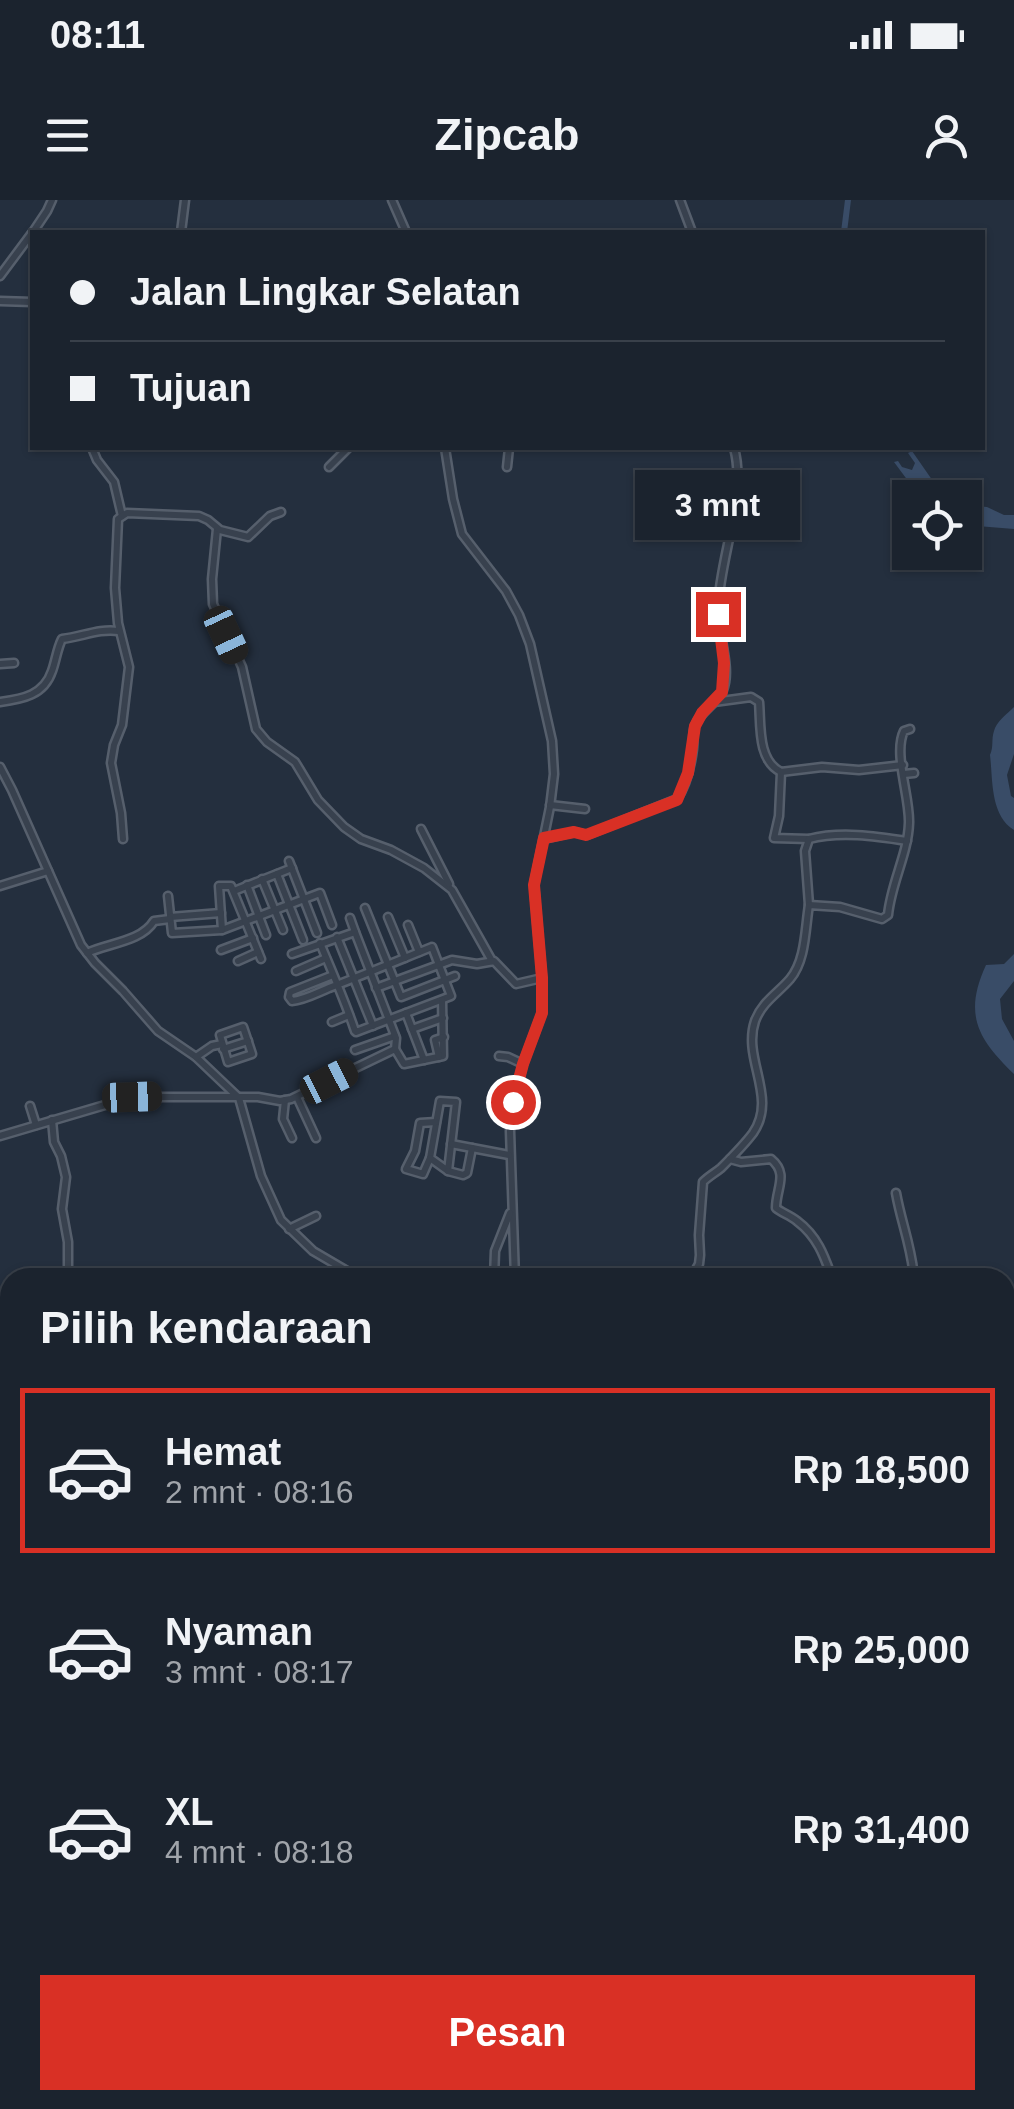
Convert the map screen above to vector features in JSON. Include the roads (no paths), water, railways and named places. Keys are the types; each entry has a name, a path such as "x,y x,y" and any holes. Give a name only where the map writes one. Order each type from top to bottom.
{"street":[{"path":"35,230 52,200"},
{"path":"180,230 185,200"},
{"path":"392,200 405,230"},
{"path":"680,200 691,230"},
{"path":"0,276 30,237"},
{"path":"0,301 30,302"},
{"path":"93,450 114,482 122,516"},
{"path":"330,466 346,450"},
{"path":"445,450 462,534 506,590 520,615 551,731 554,774 534,885 542,1013 513,1102 509,1155 514,1268"},
{"path":"507,466 509,450"},
{"path":"544,838 574,832 586,835 677,800 688,773 695,726 722,692 725,678 718,603 734,522 734,450"},
{"path":"123,839 111,763 122,725 129,667 119,631 115,588 118,518 127,513 199,516 217,529 248,537 270,516 281,512"},
{"path":"217,529 213,604 242,667 256,728 267,742 295,762 318,800 350,832 407,859 452,890"},
{"path":"0,702 29,698 47,682 62,640 96,630 119,631"},
{"path":"0,664 14,664"},
{"path":"713,702 751,697 759,702 766,758 781,772 822,767 904,769 914,773"},
{"path":"810,905 840,907 885,919 907,841 909,814 900,739 904,730 910,729"},
{"path":"0,767 87,953 158,1032 196,1057 240,1098 270,1200 281,1220 313,1251 342,1268"},
{"path":"781,772 774,838 848,836 907,841"},
{"path":"550,805 585,809"},
{"path":"421,830 492,960 516,984 542,978"},
{"path":"696,1268 703,1182 722,1168 751,1136 762,1115 753,1030 764,1004 791,978 800,962 810,905 806,851 809,839"},
{"path":"234,891 290,865 317,933"},
{"path":"0,886 48,872"},
{"path":"277,874 302,937 290,938"},
{"path":"262,880 283,930"},
{"path":"222,930 219,886 232,886 260,956 238,960"},
{"path":"248,886 266,935"},
{"path":"168,896 172,932 222,930 320,892 332,925"},
{"path":"365,908 401,997 455,976"},
{"path":"87,953 148,931 154,921 221,913"},
{"path":"388,917 404,958"},
{"path":"350,918 395,1036 395,1048 405,1064 439,1057 435,1040 444,1038 442,1000"},
{"path":"408,924 418,952"},
{"path":"292,954 355,932"},
{"path":"221,950 253,938"},
{"path":"336,938 373,1026"},
{"path":"320,943 326,958 333,975 337,985 350,1015 356,1032 451,996 432,947 337,985 322,990 297,1001 289,997 290,992 333,975"},
{"path":"296,971 326,958"},
{"path":"376,988 452,960 477,964 492,960"},
{"path":"318,981 322,990"},
{"path":"406,1013 424,1060"},
{"path":"332,1022 350,1015"},
{"path":"412,1029 443,1018"},
{"path":"242,1027 248,1041 252,1054 230,1063 220,1034 242,1027"},
{"path":"355,1050 395,1036"},
{"path":"196,1057 212,1046 248,1041"},
{"path":"0,1136 132,1097 258,1096 285,1100 395,1048"},
{"path":"381,1056 401,1060"},
{"path":"499,1056 523,1064"},
{"path":"296,1097 316,1138"},
{"path":"285,1100 283,1118 292,1138"},
{"path":"436,1122 420,1123 415,1152 406,1169 423,1174 430,1158 436,1122 439,1102 456,1101 448,1171"},
{"path":"30,1106 36,1125"},
{"path":"52,1120 54,1142 66,1178 62,1196 68,1268"},
{"path":"451,1144 509,1155"},
{"path":"430,1158 448,1171 463,1174 467,1173 472,1148"},
{"path":"729,1158 741,1162 770,1159 778,1166 781,1176 776,1208 813,1236 829,1268"},
{"path":"896,1193 913,1268"},
{"path":"494,1268 495,1252 511,1212"},
{"path":"289,1229 316,1216"}],"water":[{"path":"912,451 932,480 907,480 894,462 912,470 915,463 908,453"},
{"path":"982,507 1014,515 1014,529 982,526"},
{"path":"1014,707 1014,754 1007,775 1014,798 1014,830 997,806 990,755 995,728"},
{"path":"1014,954 1014,981 1000,999 1002,1019 1014,1041 1014,1074 983,1037 975,1012 986,965 1004,964"}],"waterway":[{"path":"844,230 848,200"}]}
